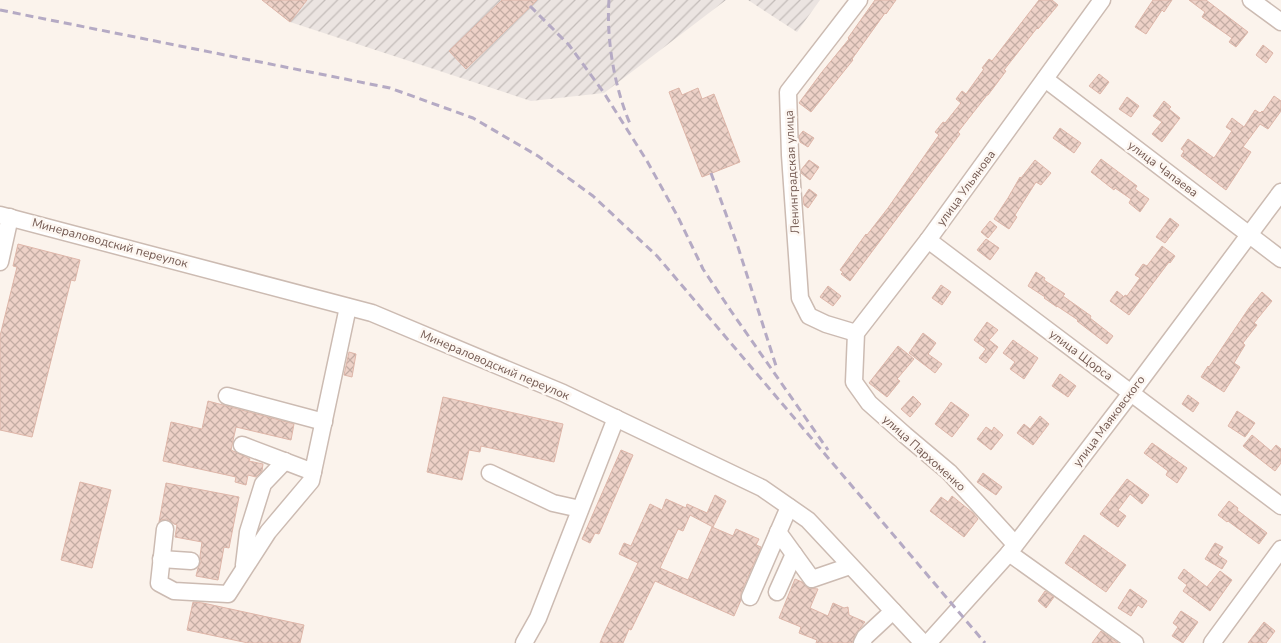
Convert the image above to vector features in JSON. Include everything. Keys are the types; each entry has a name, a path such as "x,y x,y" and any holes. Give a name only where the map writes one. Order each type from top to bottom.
{"street":[{"name":"Ленинградская улица","path":"856,333 826,324 810,316 800,298 790,154 788,92 859,0"},
{"name":"улица Ульянова","path":"856,333 928,240 1102,0"},
{"path":"1251,0 1281,22"},
{"name":"улица Чапаева","path":"1045,79 1281,259"},
{"name":"улица Маяковского","path":"928,643 1012,549 1281,192"},
{"path":"0,262 5,216"},
{"name":"Минераловодский переулок","path":"5,216 348,306 381,317 563,393 762,488 808,520 923,643"},
{"name":"улица Щорса","path":"928,240 1281,506"},
{"path":"165,529 159,582 174,591 228,594 268,532 311,481 348,306"},
{"name":"улица Пархоменко","path":"856,333 854,382 869,403 949,472 1012,549 1135,643"},
{"path":"226,396 324,422"},
{"path":"524,643 538,618 616,418"},
{"path":"242,445 313,472"},
{"path":"244,571 248,532 263,484 285,461"},
{"path":"490,474 553,503 580,509"},
{"path":"750,596 789,507"},
{"path":"248,532 268,532"},
{"path":"778,532 812,579 850,566"},
{"path":"1212,643 1281,549"},
{"path":"777,592 794,554"},
{"path":"161,559 191,561"},
{"path":"862,643 864,638 893,611"}],"shaded area":[{"path":"262,0 726,0 604,93 531,101 290,22"},
{"path":"748,0 820,0 797,32"}],"building":[{"path":"262,0 307,0 290,22"},
{"path":"502,0 537,0 466,69 449,51"},
{"path":"875,0 896,0 853,60 811,112 799,103 849,39"},
{"path":"1039,0 1052,0 1058,5 1004,70 1006,71 958,132 960,134 850,281 841,274 843,272 840,270 888,208 939,135 935,132 961,103 956,99 962,91 966,94 984,69 982,68 989,59 992,61"},
{"path":"1153,0 1172,0 1164,12 1162,10 1146,34 1135,27"},
{"path":"1189,0 1206,0 1248,32 1236,47 1229,42 1232,38 1202,17 1205,12"},
{"path":"1263,45 1273,53 1266,63 1256,55"},
{"path":"1099,74 1109,82 1100,94 1089,86"},
{"path":"679,88 682,95 698,88 702,99 714,94 740,162 702,177 669,92"},
{"path":"1274,96 1281,101 1281,111 1268,129 1260,124 1243,147 1251,152 1226,190 1181,156 1184,151 1181,149 1188,139 1214,158 1232,131 1226,127 1232,118 1244,127 1255,110 1260,113 1263,112"},
{"path":"1127,97 1139,106 1131,117 1119,109"},
{"path":"1164,101 1171,107 1169,109 1180,118 1162,142 1152,134 1162,122 1153,116"},
{"path":"1060,128 1081,143 1074,153 1053,138"},
{"path":"803,131 814,138 808,147 800,142 799,136"},
{"path":"1101,159 1137,186 1135,189 1149,199 1140,212 1129,203 1131,199 1115,188 1114,190 1091,172"},
{"path":"809,160 819,167 810,180 801,173 801,170"},
{"path":"1035,160 1051,173 1041,185 1036,182 1015,215 1017,217 1009,229 994,219 1020,177"},
{"path":"809,189 817,195 808,208 804,205 803,198"},
{"path":"1170,218 1179,225 1165,243 1156,237"},
{"path":"990,221 997,227 988,238 981,232"},
{"path":"986,239 999,248 990,260 977,250"},
{"path":"18,244 80,260 75,281 71,280 32,437 0,430 0,336 17,267 13,266"},
{"path":"1162,246 1175,256 1129,315 1110,301 1117,291 1124,297 1125,295 1127,296 1140,278 1135,275 1143,264 1147,266"},
{"path":"1036,272 1045,278 1044,280 1065,294 1063,296 1091,316 1090,318 1113,336 1107,344 1078,320 1028,286"},
{"path":"941,285 951,292 942,305 932,298"},
{"path":"828,286 841,296 833,306 820,297"},
{"path":"1262,292 1272,301 1254,323 1257,325 1243,343 1245,345 1234,363 1240,367 1224,392 1201,377"},
{"path":"987,322 998,330 989,340 998,347 986,363 979,358 986,349 974,340"},
{"path":"923,333 936,343 928,354 942,364 935,373 909,353"},
{"path":"1013,340 1038,358 1024,379 1010,369 1015,362 1003,353"},
{"path":"898,346 914,359 897,379 900,381 887,397 869,383"},
{"path":"349,352 356,354 352,377 344,375"},
{"path":"1060,374 1076,386 1068,397 1052,386"},
{"path":"1188,395 1199,403 1193,412 1182,404"},
{"path":"913,396 921,404 910,417 901,409"},
{"path":"443,397 563,424 554,462 481,446 480,452 469,450 462,480 427,472"},
{"path":"208,401 294,424 291,440 236,427 231,450 250,459 249,461 263,464 262,471 256,477 248,475 246,485 235,482 236,477 163,461 171,422 202,429"},
{"path":"951,402 969,415 952,437 935,424"},
{"path":"1237,411 1255,423 1245,437 1228,426"},
{"path":"1040,416 1049,424 1033,445 1017,433 1024,424 1030,429"},
{"path":"986,427 992,431 994,427 1003,435 991,450 977,439"},
{"path":"1252,435 1271,451 1276,445 1281,449 1281,463 1275,471 1243,446"},
{"path":"1152,443 1187,468 1177,483 1166,475 1168,471 1144,453"},
{"path":"621,450 633,455 599,534 595,533 590,543 582,539"},
{"path":"983,473 1002,487 996,495 977,482"},
{"path":"1127,479 1149,495 1142,504 1130,494 1118,510 1126,516 1118,527 1100,514"},
{"path":"80,482 111,490 92,568 61,560"},
{"path":"166,483 239,497 229,548 224,547 218,580 196,576 201,562 202,542 175,537 177,525 167,519 159,522"},
{"path":"715,495 726,501 713,527 690,515 683,531 678,529 660,568 688,580 712,527 733,536 736,529 759,539 756,545 761,547 741,593 741,600 734,616 655,581 623,643 600,643 638,563 619,554 624,543 631,546 650,504 662,510 666,499 686,508 687,504 707,513"},
{"path":"952,496 978,519 964,537 930,511 941,497 948,502"},
{"path":"1229,501 1238,508 1237,510 1267,533 1259,544 1218,515"},
{"path":"1084,535 1126,565 1106,592 1065,563"},
{"path":"1215,543 1223,547 1218,555 1227,561 1222,569 1205,559"},
{"path":"1184,569 1207,587 1220,571 1232,580 1210,611 1183,591 1187,585 1178,578"},
{"path":"795,579 802,582 808,588 818,589 810,608 828,616 833,603 844,608 848,607 849,615 865,622 856,633 852,643 816,643 817,640 799,633 801,627 779,618"},
{"path":"1130,589 1147,601 1142,608 1138,605 1131,616 1118,608"},
{"path":"1045,591 1054,597 1046,608 1038,601"},
{"path":"193,602 304,625 300,643 248,643 187,630"},
{"path":"1181,611 1198,622 1183,643 1172,636 1178,627 1173,623"},
{"path":"1264,622 1275,631 1266,643 1248,643"},
{"path":"1101,631 1118,643 1092,643"}],"railway":[{"path":"609,0 610,48 620,97 631,126"},
{"path":"530,6 569,45 604,93 647,161 678,217 703,269 828,450"},
{"path":"0,10 390,88 473,118 538,156 593,196 657,256 985,643"},
{"path":"711,173 738,247 777,369"}]}
